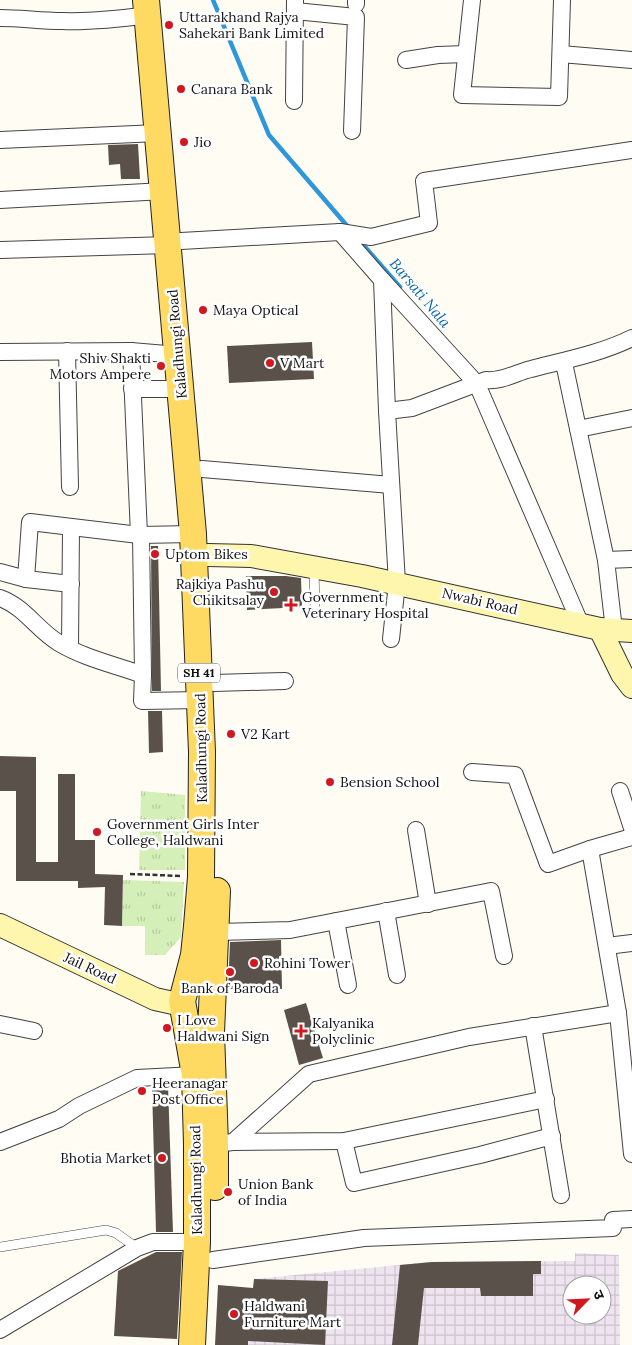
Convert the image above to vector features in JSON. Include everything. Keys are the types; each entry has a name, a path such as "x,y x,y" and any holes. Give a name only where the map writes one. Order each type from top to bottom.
{"main road":[{"name":"Kaladhungi Road","path":"153,7 175,243 202,469 199,548"},
{"name":"Kaladhungi Road","path":"164,133 164,191 175,243 178,355 199,548 207,692 218,800 216,932 213,986 200,1032 194,1076 215,1144"},
{"name":"Kaladhungi Road","path":"192,1345 205,1251 215,1144 200,1032 184,995 194,955 201,877 207,692"},
{"path":"184,995 200,982 213,986"},
{"name":"Kaladhungi Road","path":"205,1251 208,1345"}],"street":[{"path":"472,0 462,95 559,97 562,0"},
{"path":"294,101 295,6 356,17 352,131"},
{"path":"0,18 61,21 109,20 153,7"},
{"path":"406,60 438,55 466,54"},
{"path":"561,54 632,60"},
{"path":"0,140 164,133"},
{"path":"0,250 349,234 371,237 429,223 424,181 632,150"},
{"path":"0,200 164,191"},
{"path":"349,234 382,280 482,382 607,628 622,674 632,688"},
{"path":"382,280 397,583 391,639"},
{"path":"387,410 412,408 482,382 494,381 530,369 564,363 609,350 632,338"},
{"path":"67,351 70,486"},
{"path":"0,352 131,351 178,355"},
{"path":"131,351 140,535 142,701 286,680"},
{"path":"564,363 606,560 607,628"},
{"path":"132,388 181,389"},
{"path":"578,429 632,418"},
{"path":"202,469 391,485"},
{"path":"26,579 30,522 140,535 199,548"},
{"path":"70,648 71,528"},
{"name":"Nwabi Road","path":"199,548 397,583 607,628"},
{"path":"606,560 632,559"},
{"path":"0,572 26,579 71,584"},
{"path":"0,598 12,602 58,642 143,675"},
{"path":"472,772 515,776 548,864 632,837"},
{"path":"620,791 631,820"},
{"path":"416,830 428,904"},
{"path":"590,849 627,1058 632,1154"},
{"path":"216,932 290,930 491,891 504,956"},
{"path":"386,912 397,975"},
{"path":"336,921 348,985"},
{"name":"Jail Road","path":"0,925 154,999 184,995"},
{"path":"607,946 632,943"},
{"path":"215,1144 310,1074 469,1037 618,1013"},
{"path":"0,1024 34,1031"},
{"path":"533,1026 561,1195"},
{"path":"0,1142 59,1118 78,1106 137,1078 194,1076"},
{"path":"215,1144 344,1141 546,1099"},
{"path":"344,1141 354,1183 480,1155 552,1136"},
{"path":"0,1330 138,1248 153,1242 205,1251 364,1238 613,1228 613,1220 632,1219"}],"lane":[{"path":"314,567 315,613"},
{"path":"0,1247 106,1230 116,1233 138,1248"}],"path":[{"path":"130,874 201,877"}],"shaded area":[{"path":"575,1253 619,1255 620,1345 248,1345 254,1279 430,1262 575,1261"}],"green space":[{"path":"141,791 185,795 185,870 139,870"},
{"path":"123,880 184,882 181,937 165,955 145,955 145,926 122,926"}],"building":[{"path":"138,144 140,179 121,179 120,164 109,165 108,145"},
{"name":"V Mart","path":"312,342 314,379 229,383 227,346"},
{"path":"151,546 158,546 161,691 152,691"},
{"name":"Rajkiya Pashu Chikitsalay","path":"246,576 301,578 302,607 247,610"},
{"path":"148,711 162,711 163,752 149,753"},
{"path":"0,756 36,757 36,862 58,862 58,774 75,774 75,840 95,840 95,874 123,875 122,926 104,925 105,887 78,888 78,881 16,881 16,791 0,791"},
{"name":"Rohini Tower","path":"281,940 282,989 228,989 230,942"},
{"path":"306,1003 323,1058 299,1065 284,1010"},
{"name":"Bhotia Market","path":"168,1086 173,1232 156,1232 152,1087"},
{"path":"156,1252 182,1252 177,1339 114,1336 118,1271"},
{"path":"541,1261 541,1274 533,1274 533,1296 481,1296 480,1288 424,1288 418,1345 392,1345 400,1265 432,1262"},
{"path":"254,1279 328,1281 325,1345 248,1341 248,1345 215,1345 218,1285 253,1288"}],"waterway":[{"name":"Barsati Nala","path":"213,0 269,135 349,228"},
{"name":"Barsati Nala","path":"359,240 400,287"}],"place":[{"name":"Uttarakhand Rajya Sahekari Bank Limited","path":"169,25"},
{"name":"Canara Bank","path":"181,89"},
{"name":"Jio","path":"184,142"},
{"name":"Maya Optical","path":"203,310"},
{"name":"V Mart","path":"270,363"},
{"name":"Shiv Shakti Motors Ampere","path":"161,366"},
{"name":"Uptom Bikes","path":"155,554"},
{"name":"Rajkiya Pashu Chikitsalay","path":"274,592"},
{"name":"Government Veterinary Hospital","path":"291,605"},
{"name":"V2 Kart","path":"231,734"},
{"name":"Bension School","path":"330,782"},
{"name":"Government Girls Inter College, Haldwani","path":"97,832"},
{"name":"Rohini Tower","path":"254,963"},
{"name":"Bank of Baroda","path":"230,972"},
{"name":"I Love Haldwani Sign","path":"167,1028"},
{"name":"Kalyanika Polyclinic","path":"301,1031"},
{"name":"Heeranagar Post Office","path":"142,1091"},
{"name":"Bhotia Market","path":"162,1158"},
{"name":"Union Bank of India","path":"228,1192"},
{"name":"Haldwani Furniture Mart","path":"234,1314"}]}
